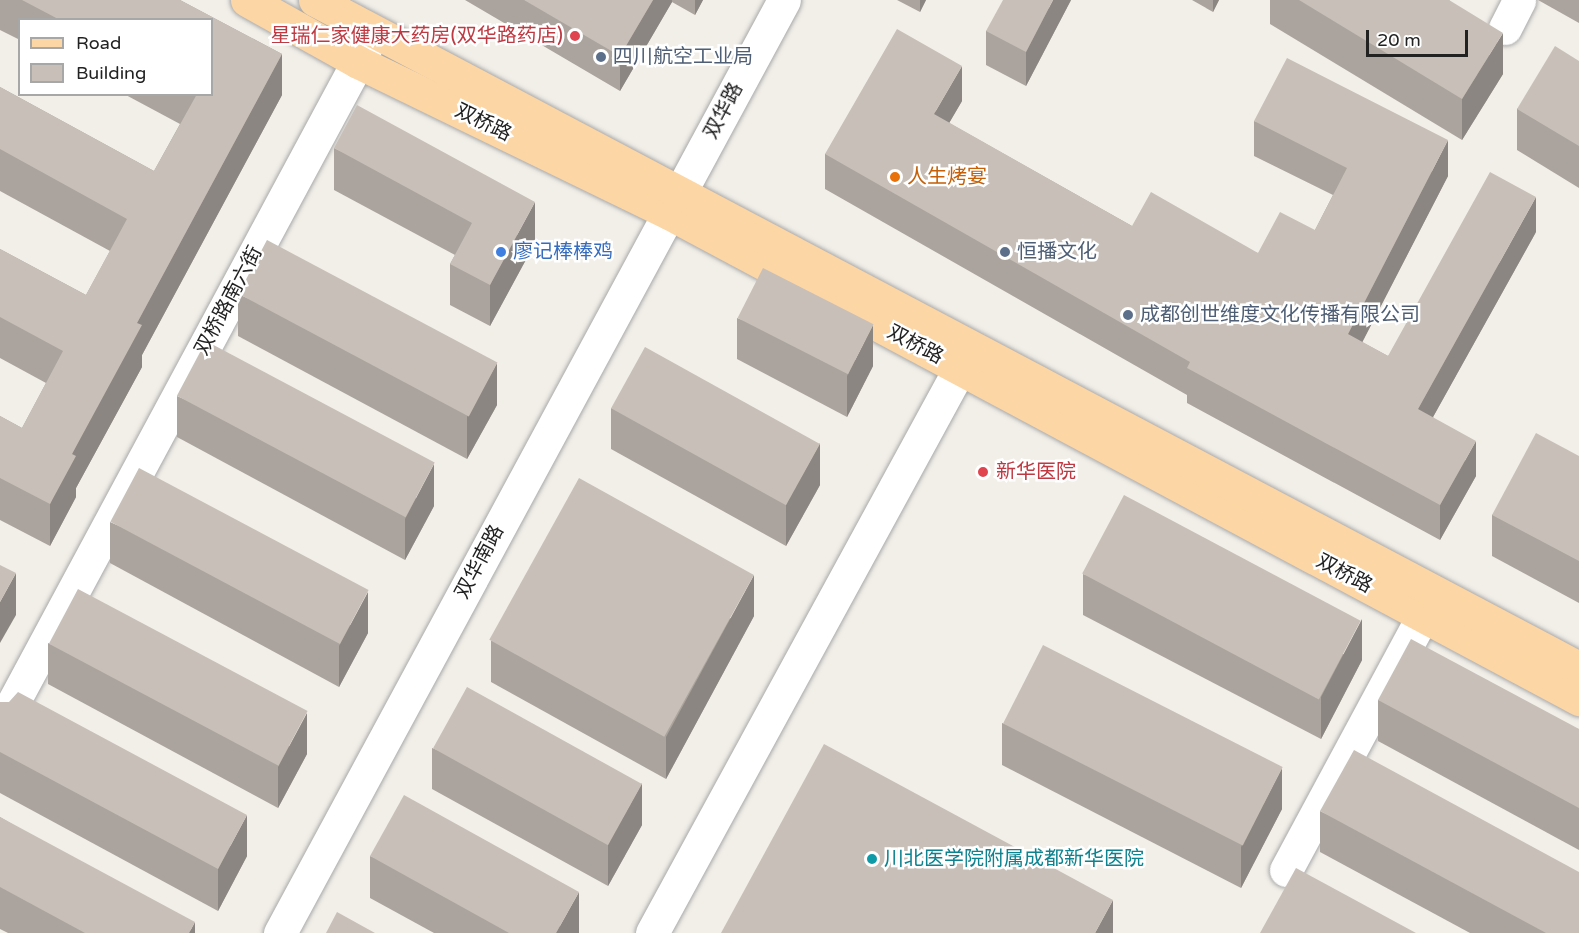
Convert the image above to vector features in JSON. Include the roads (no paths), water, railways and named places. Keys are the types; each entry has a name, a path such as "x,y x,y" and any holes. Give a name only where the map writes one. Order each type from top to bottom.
{"main road":[{"name":"双桥路","path":"247,0 358,62 675,202 1579,668"},
{"name":"双桥路","path":"315,0 675,202 960,368 1579,699"}],"street":[{"name":"双华路","path":"675,202 784,0"},
{"name":"双桥路南六街","path":"0,728 373,32"},
{"name":"双华南路","path":"280,933 675,202"},
{"path":"652,933 960,368"},
{"path":"1286,870 1423,616"}],"place":[{"name":"星瑞仁家健康大药房(双华路药店)","path":"575,36"},
{"name":"四川航空工业局","path":"601,57"},
{"name":"人生烤宴","path":"895,177"},
{"name":"廖记棒棒鸡","path":"501,252"},
{"name":"恒播文化","path":"1005,252"},
{"name":"成都创世维度文化传播有限公司","path":"1128,315"},
{"name":"新华医院","path":"983,472"},
{"name":"川北医学院附属成都新华医院","path":"872,859"}]}
